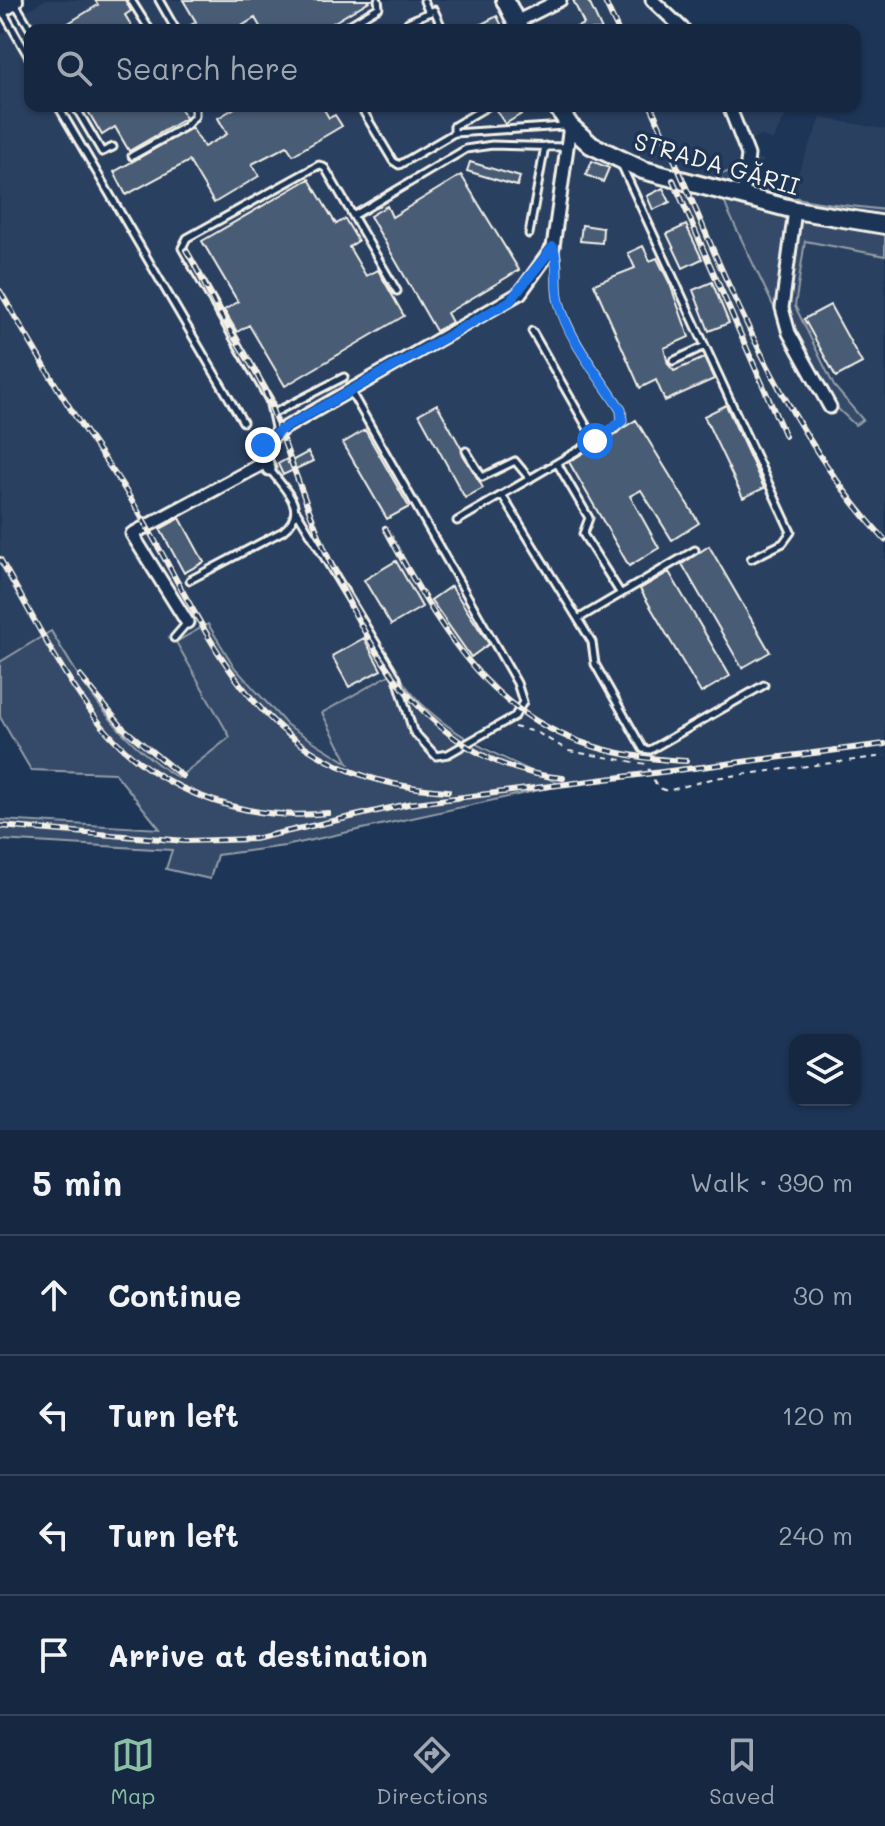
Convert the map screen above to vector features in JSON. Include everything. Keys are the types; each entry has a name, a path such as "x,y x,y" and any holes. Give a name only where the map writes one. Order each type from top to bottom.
{"highway":[{"path":"0,7 13,0"}],"main road":[{"path":"505,0 517,24"},
{"name":"STRADA GĂRII","path":"561,112 570,126 591,145 621,162 795,210 885,225"}],"street":[{"path":"521,24 560,0"},
{"path":"652,0 678,24"},
{"path":"731,112 748,155 743,197"},
{"path":"187,622 132,534 267,466 263,445 276,433 510,301 553,247 570,126"},
{"path":"795,210 782,308 789,333 830,407"}],"lane":[{"path":"13,0 27,24"},
{"path":"131,0 146,24"},
{"path":"159,0 173,24"},
{"path":"351,24 379,7 378,0"},
{"path":"424,0 429,13"},
{"path":"0,7 24,49"},
{"path":"409,24 434,10 440,24"},
{"path":"62,112 243,422"},
{"path":"79,112 102,152 113,147"},
{"path":"132,156 186,126 195,112"},
{"path":"364,112 397,164 454,133 546,125 570,126"},
{"path":"454,133 454,126 478,112"},
{"path":"353,216 466,149 492,145 568,147"},
{"path":"529,234 545,146"},
{"path":"621,162 791,532 783,543 751,559"},
{"path":"276,433 274,413 182,248 183,243 312,166 325,168 397,291"},
{"path":"457,521 615,429 622,421 621,410 566,323 558,299 559,264 553,247"},
{"path":"532,331 595,441"},
{"path":"673,361 705,346"},
{"path":"274,413 344,377"},
{"path":"267,466 290,495 297,512 397,678 413,731 428,751 436,756 448,754 521,710 523,702 517,683 351,391"},
{"path":"466,451 482,477 515,461 530,479"},
{"path":"557,463 589,518 583,534 621,594"},
{"path":"502,495 592,642 595,664 646,750 764,685"},
{"path":"190,580 283,531 297,512"},
{"path":"578,619 695,550"},
{"path":"174,638 187,622"}],"path":[{"path":"501,724 536,732 569,751 646,764 657,787 667,791 715,778 885,756"}],"shaded area":[{"path":"45,0 659,0 684,24 24,24 24,112 788,112 772,141 763,136 749,140 753,157 764,160 753,184 736,170 716,175 824,410 834,405 855,425 862,419 834,386 795,306 805,241 885,256 885,741 562,785 445,725 406,687 396,671 350,764 287,725 235,668 208,624 176,642 230,737 178,778 150,761 115,727 51,631 0,662 0,35 21,23 18,16"},
{"path":"821,118 885,129 885,210 788,196"},
{"path":"736,170 769,190 788,196 885,210 885,256 805,241 795,306 834,386 863,420 855,425 834,405 823,410 727,209 716,175"},
{"path":"208,624 235,668 287,725 348,763 322,713 396,671 411,692 448,726 492,752 562,785 285,846 217,855 210,879 166,869 172,850 0,840 0,820 160,829 115,773 31,770 0,717 0,662 51,631 105,713 137,747 178,778 230,737 176,642"}],"building":[{"path":"95,0 125,0 131,11 125,15 130,24 67,24 98,5"},
{"path":"183,0 371,0 331,24 258,24 255,18 245,24 192,24 196,22"},
{"path":"573,0 586,0 599,24 584,24"},
{"path":"497,16 501,24 482,24"},
{"path":"89,112 182,112 186,118 129,151 115,127 102,135"},
{"path":"228,112 326,112 329,118 335,115 342,126 293,155 287,146 252,164 259,176 214,203 189,161 126,195 114,172 192,128 204,147 227,134 218,118"},
{"path":"497,112 525,112 505,124"},
{"path":"592,161 609,168 603,182 586,175"},
{"path":"470,162 520,177 517,186 467,171"},
{"path":"461,175 519,270 447,313 452,322 436,331 370,216 387,206 392,217"},
{"path":"309,179 336,224 345,219 358,241 349,247 366,276 378,270 404,316 285,386 249,325 237,332 224,310 238,302 202,241"},
{"path":"663,188 670,202 653,210 647,196"},
{"path":"582,225 603,228 602,243 580,241"},
{"path":"686,225 702,259 683,268 667,234"},
{"path":"643,246 650,261 657,258 689,337 664,348 668,364 674,371 704,358 714,379 665,401 656,380 640,388 594,284 635,268 628,253"},
{"path":"712,282 729,323 709,331 693,290"},
{"path":"830,305 862,363 836,377 804,319"},
{"path":"437,404 483,488 465,498 419,414"},
{"path":"726,405 764,488 743,498 704,416"},
{"path":"636,420 699,523 672,540 641,490 630,496 659,548 629,566 569,462"},
{"path":"365,430 409,507 387,519 343,443"},
{"path":"308,452 313,461 283,475 278,464 287,459 288,463"},
{"path":"180,518 204,562 184,573 160,529"},
{"path":"709,546 770,652 742,668 682,564"},
{"path":"396,561 422,607 391,625 364,580"},
{"path":"669,572 730,676 701,693 640,589"},
{"path":"451,586 489,644 471,657 431,600"},
{"path":"364,638 381,670 349,687 332,656"}],"railway":[{"path":"604,0 615,24"},
{"path":"654,112 751,333 780,389 846,493 885,540"},
{"path":"673,180 785,436"},
{"path":"186,250 263,388 337,578 367,636 403,689 447,732 500,763 563,778"},
{"path":"0,291 75,416 129,496 217,650 248,693 284,731 327,760 381,781 448,791"},
{"path":"385,528 439,621 468,660 499,693 535,720 577,741 627,755 686,761"},
{"path":"0,559 57,659 95,717 117,742 142,763 169,781 230,806 295,815 328,813"},
{"path":"80,676 123,728 182,776"},
{"path":"0,826 186,841 254,839 408,804 885,744"}],"route":[{"path":"263,445 279,431 510,301 520,293 553,247 559,264 558,299 566,323 621,410 622,421 595,441"}]}
